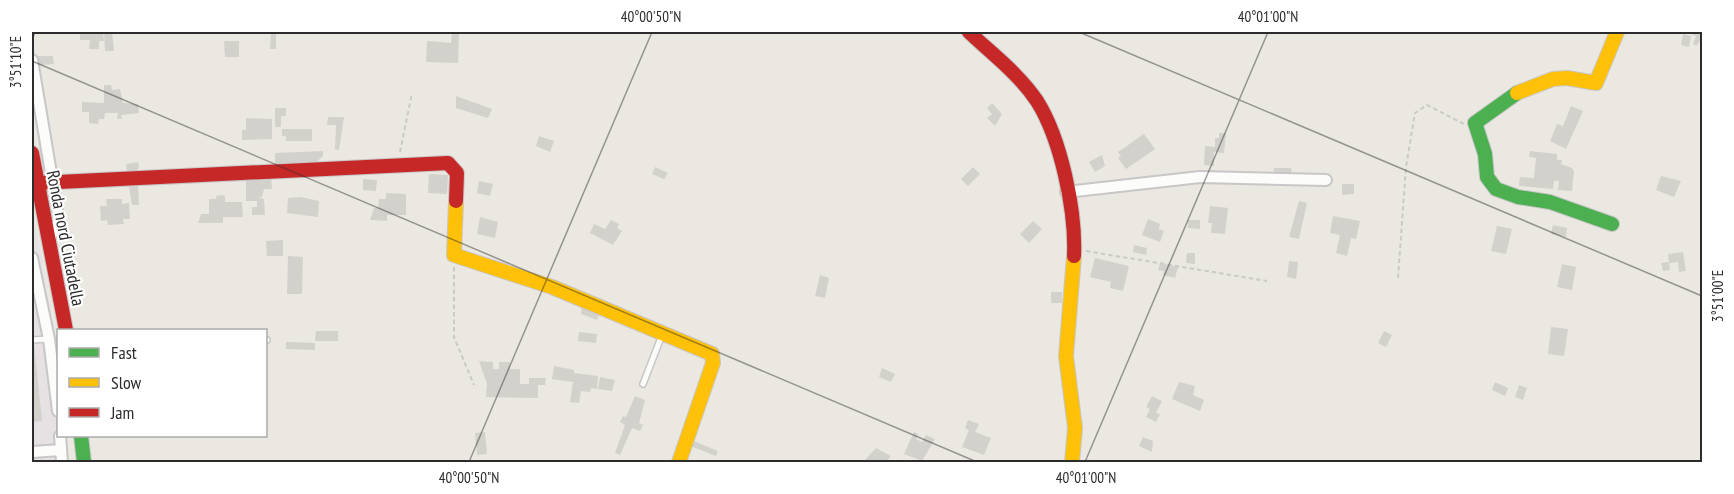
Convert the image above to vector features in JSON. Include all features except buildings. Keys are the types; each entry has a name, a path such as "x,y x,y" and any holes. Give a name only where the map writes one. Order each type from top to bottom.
{"street":[{"path":"969,32 1036,101 1048,127 1066,192 1074,235 1066,373 1076,423 1076,448 1072,462"},
{"path":"1612,224 1550,202 1518,197 1496,189 1487,177 1485,154 1475,123 1502,99 1563,78 1596,83 1617,32"},
{"path":"32,60 44,183 448,163 457,173 454,255 552,287 711,354 713,363 679,462"},
{"name":"Ronda nord Ciutadella","path":"32,153 44,183 49,239 66,329"},
{"path":"1066,192 1200,177 1326,180"},
{"path":"32,258 49,339 57,403"},
{"path":"60,437 62,462"},
{"path":"81,437 84,462"},
{"path":"32,452 61,450"}],"lane":[{"path":"643,384 663,333"},
{"path":"32,340 49,339"}],"path":[{"path":"397,165 412,93"},
{"path":"1398,279 1406,167 1415,113 1427,105 1476,130"},
{"path":"1073,249 1267,281"},
{"path":"454,255 454,337 474,386"}],"shaded area":[{"path":"32,202 57,351 57,437 66,437 67,462 32,462"}],"traffic: fast":[{"path":"1517,93 1475,123 1485,154 1487,177 1496,189 1518,197 1550,202 1612,224"},
{"path":"81,437 84,462"}],"traffic: slow":[{"path":"1517,93 1553,79 1567,78 1596,83 1617,32"},
{"path":"456,201 454,255 552,287 712,354 713,363 679,462"},
{"path":"1072,462 1075,428 1066,356 1074,256"}],"traffic: jam":[{"path":"969,32 1022,82 1046,117 1060,155 1070,197 1074,256"},
{"path":"32,153 66,329"},
{"path":"38,183 448,163 457,173 456,201"}]}
